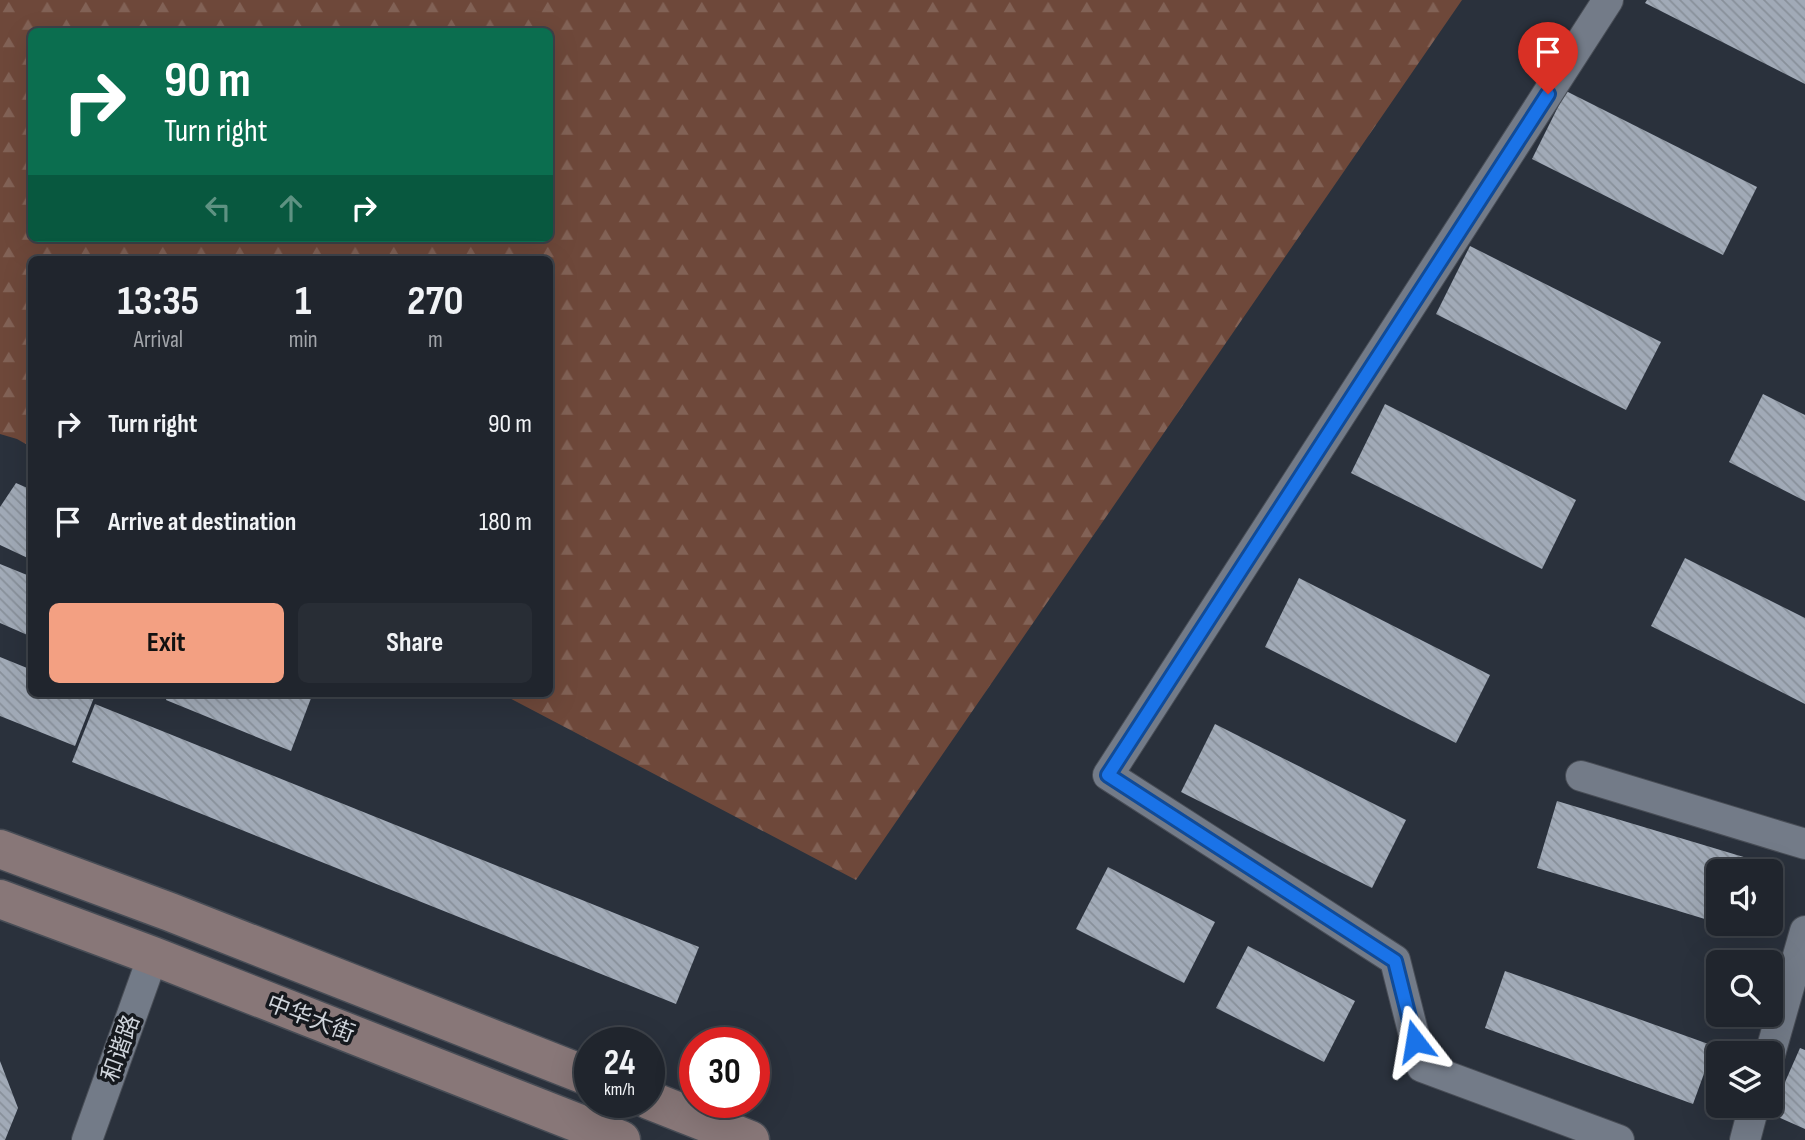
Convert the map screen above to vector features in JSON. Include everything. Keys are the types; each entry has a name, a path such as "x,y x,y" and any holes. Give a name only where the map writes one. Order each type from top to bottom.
{"main road":[{"name":"中华大街","path":"0,849 182,917 574,1071"},
{"name":"中华大街","path":"0,899 153,956 621,1140"},
{"path":"665,1106 750,1140"}],"street":[{"path":"1608,0 1108,775 1395,961 1422,1067 1619,1140"},
{"path":"1581,776 1805,844"},
{"path":"1774,1041 1805,931"},
{"name":"和谐路","path":"86,1140 153,956"},
{"path":"1745,1140 1751,1118"}],"green space":[{"path":"0,0 1462,0 856,880 508,697 553,697 553,256 28,256 28,445 0,434"}],"building":[{"path":"1647,0 1805,0 1805,84 1645,3"},
{"path":"1566,91 1757,187 1723,255 1532,159"},
{"path":"1470,246 1661,342 1626,410 1436,314"},
{"path":"1763,394 1805,415 1805,501 1729,462"},
{"path":"1385,404 1576,500 1542,569 1351,473"},
{"path":"16,483 28,488 28,558 0,545 0,507"},
{"path":"1685,558 1805,618 1805,704 1651,626"},
{"path":"0,564 28,575 28,635 0,623"},
{"path":"1299,578 1490,675 1456,743 1265,647"},
{"path":"0,657 28,668 28,697 94,697 75,746 0,716"},
{"path":"167,697 311,697 291,751 166,700"},
{"path":"95,704 699,947 676,1004 72,762"},
{"path":"1215,724 1406,820 1372,888 1181,792"},
{"path":"1557,801 1750,859 1706,859 1706,919 1537,868"},
{"path":"1108,867 1215,922 1184,983 1076,929"},
{"path":"1248,946 1355,1001 1324,1062 1216,1008"},
{"path":"1505,971 1706,1043 1706,1068 1693,1104 1485,1028"},
{"path":"1800,1048 1805,1050 1805,1129 1780,1118 1783,1118 1783,1087"},
{"path":"0,1061 18,1108 5,1140 0,1140"}],"route":[{"path":"1415,1041 1395,961 1108,775 1548,94"}]}
